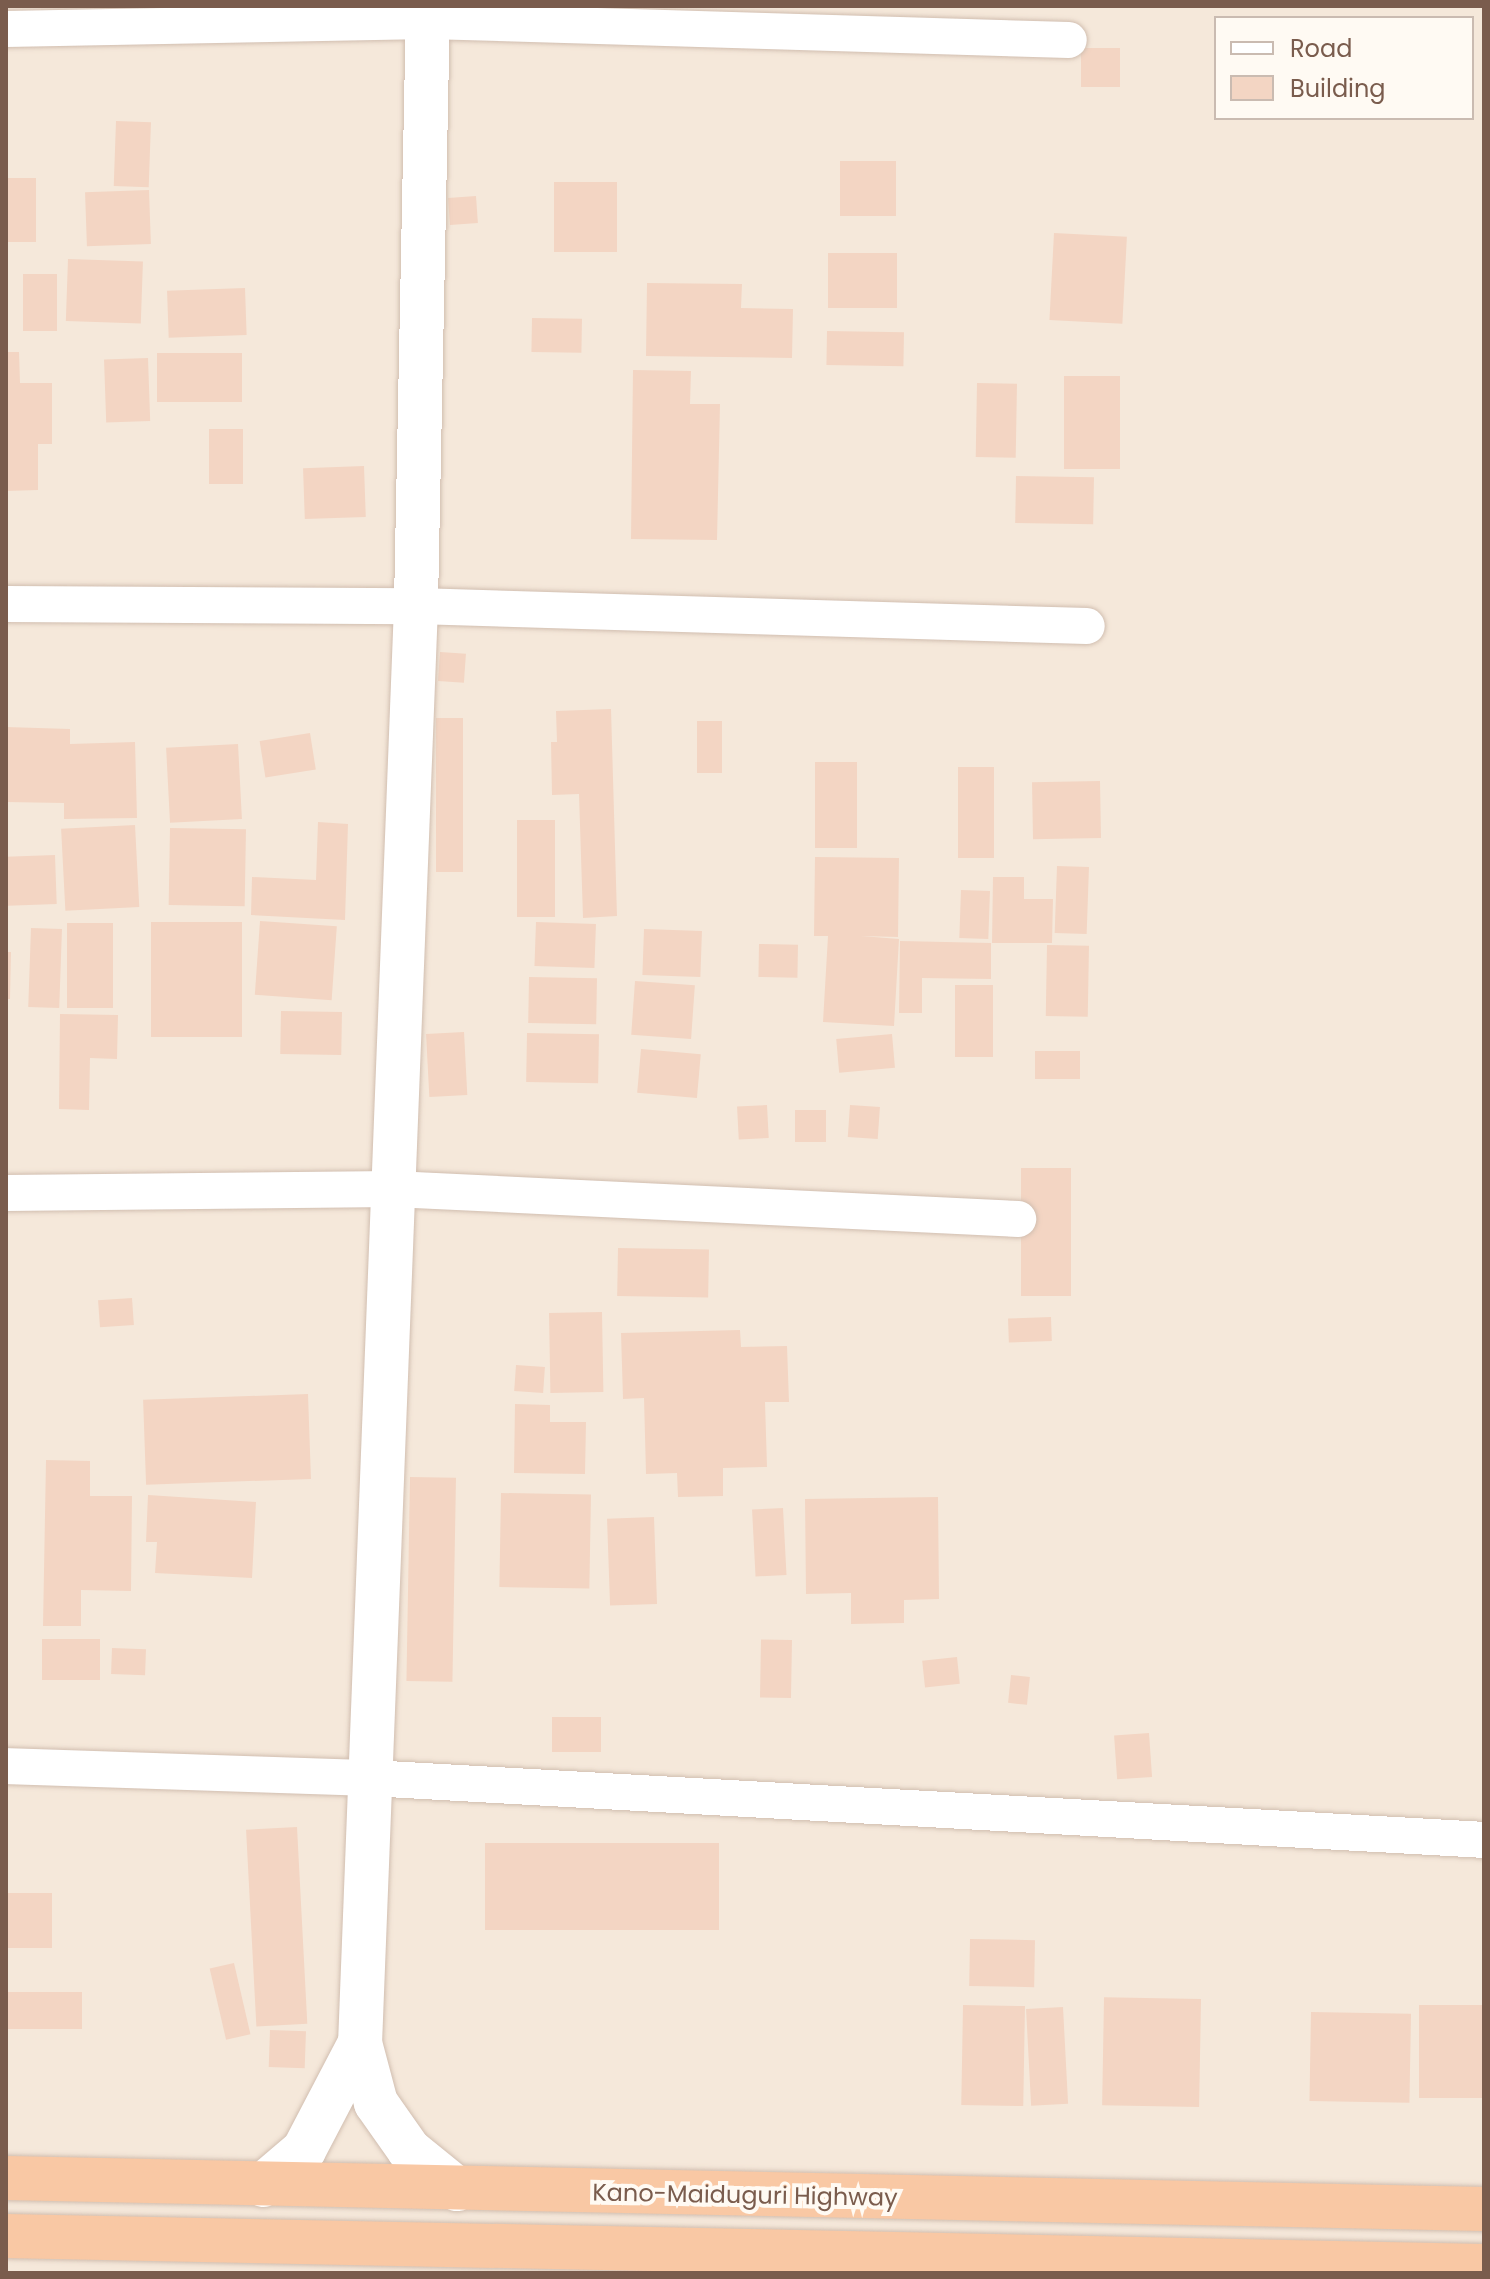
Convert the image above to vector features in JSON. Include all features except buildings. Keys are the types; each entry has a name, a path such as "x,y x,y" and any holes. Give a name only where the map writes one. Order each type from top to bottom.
{"highway":[{"name":"Kano-Maiduguri Highway","path":"6,2178 1484,2209"},
{"path":"6,2236 728,2262 1484,2266"}],"street":[{"path":"6,29 428,13 1069,40"},
{"path":"428,13 416,606 360,2043 376,2103 409,2150 457,2189"},
{"path":"6,604 416,606 1087,626"},
{"path":"6,1193 393,1189 1018,1219"},
{"path":"6,1766 369,1778 1484,1840"},
{"path":"263,2185 304,2150 360,2043"}],"shaded area":[{"path":"6,6 1484,6 1484,2273 6,2273"}]}
